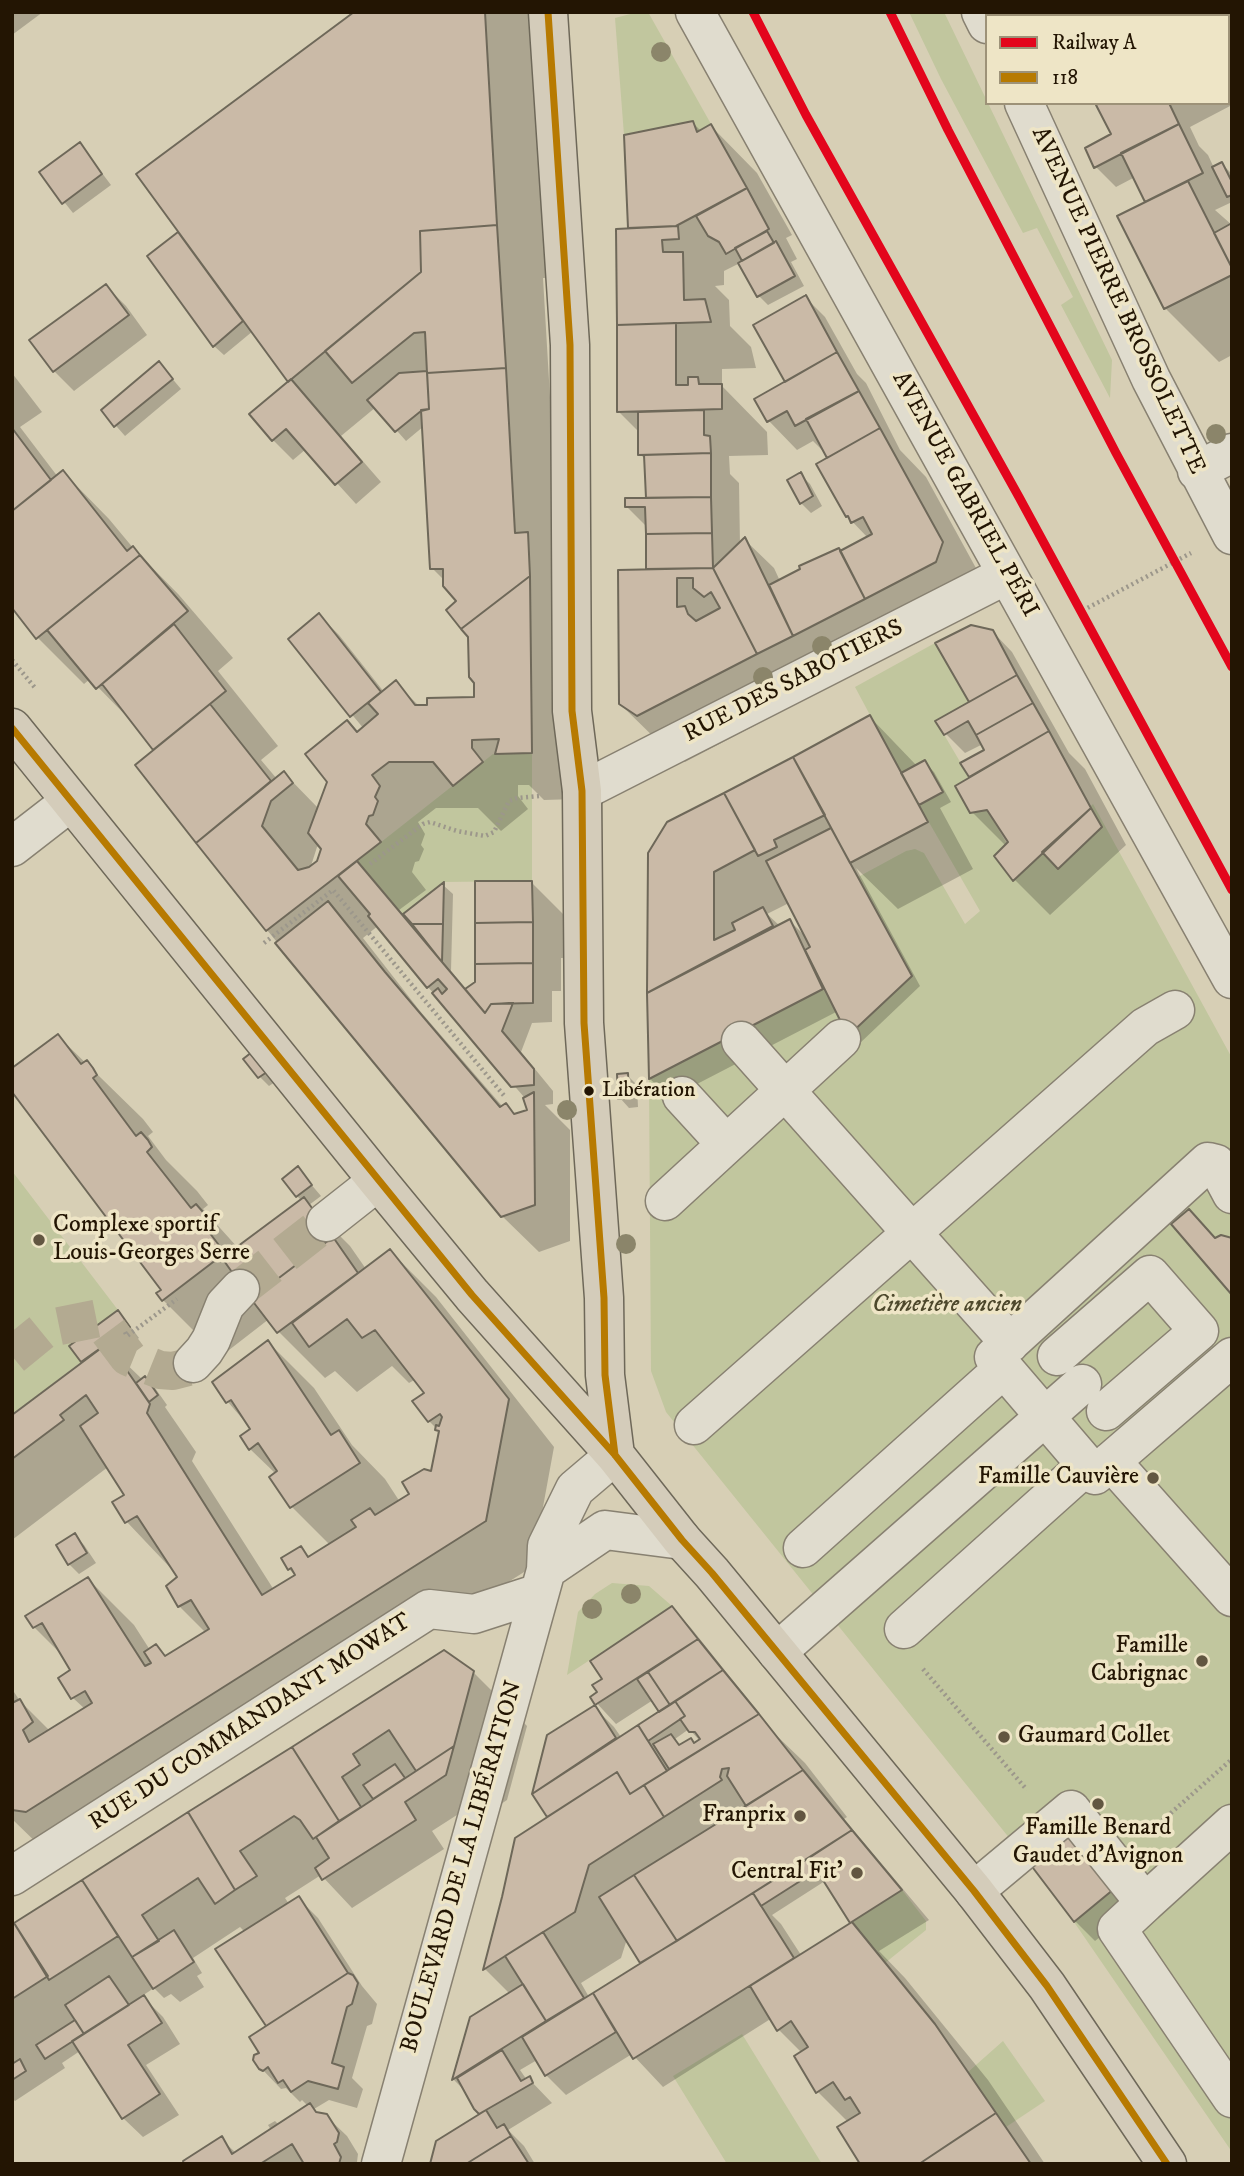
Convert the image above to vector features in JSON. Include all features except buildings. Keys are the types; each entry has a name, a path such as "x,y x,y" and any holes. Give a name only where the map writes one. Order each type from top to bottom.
{"main road":[{"path":"548,12 570,345 572,711 582,792 584,1023 604,1298 605,1375 615,1455"},
{"path":"12,728 378,1181 472,1294 615,1455 682,1540 974,1891 1047,1986 1167,2164"}],"street":[{"name":"AVENUE GABRIEL PÉRI","path":"695,12 1232,979"},
{"name":"AVENUE PIERRE BROSSOLETTE","path":"1025,105 1151,379 1232,536"},
{"path":"1197,471 1232,453"},
{"name":"RUE DES SABOTIERS","path":"582,792 1006,575"},
{"path":"12,847 71,802"},
{"path":"694,1425 1145,1027 1175,1010"},
{"path":"665,1201 841,1039"},
{"path":"741,1041 1015,1346 1082,1384 1110,1456"},
{"path":"682,1096 726,1144"},
{"path":"803,1548 1208,1162 1216,1164 1232,1194"},
{"path":"326,1222 378,1181"},
{"path":"193,1363 211,1340 225,1305 240,1289"},
{"path":"1015,1346 1045,1416 1110,1456 1232,1597"},
{"path":"904,1629 1232,1357"},
{"path":"777,1652 1082,1384"},
{"name":"BOULEVARD DE LA LIBÉRATION","path":"381,2164 542,1582 547,1546 575,1489 615,1455"},
{"path":"542,1582 605,1530 682,1540"},
{"name":"RUE DU COMMANDANT MOWAT","path":"12,1876 429,1609 474,1614 542,1582"},
{"path":"974,1891 1071,1810 1145,1903"},
{"path":"1232,1824 1117,1929 1232,2098"}],"path":[{"path":"1066,619 1196,551"},
{"path":"370,864 423,824 430,822 485,836 494,832 509,801 582,792"},
{"path":"264,943 333,890 506,1098"},
{"path":"125,1332 127,1336 164,1309"},
{"path":"904,1629 896,1636 1056,1823"},
{"path":"1114,1864 1232,1759"}],"green space":[{"path":"648,12 711,124 697,132 693,121 624,135 615,18"},
{"path":"909,12 944,12 985,97 985,105 989,105 1112,360 1110,398 1061,305 1073,297 1037,228 1023,233 941,79"},
{"name":"Cimetière ancien","path":"935,643 969,702 936,721 969,777 955,786 970,813 987,810 1007,844 1012,880 1093,804 1232,1058 1232,2152 1074,1922 1027,1860 666,1412 651,1371 649,1079 823,989 849,1036 911,976 858,877 906,851 915,849 924,853 965,924 980,911 919,805 942,792 925,761 901,773 855,687"},
{"path":"532,753 532,881 444,882 403,914 357,861 493,754"},
{"name":"Complexe sportif Louis-Georges Serre","path":"12,1171 118,1310 70,1346 81,1362 12,1415"},
{"path":"612,1583 649,1586 672,1606 567,1675 578,1612 595,1594"},
{"path":"902,1890 926,1921 926,1930 885,1963 852,1922"},
{"path":"742,2034 822,2164 727,2164 673,2076"},
{"path":"1003,2041 1045,2101 1006,2127 968,2072"}],"tunnel":[{"path":"240,1289 326,1222"},
{"path":"12,1356 45,1329 99,1318 128,1357 160,1370 173,1371 193,1363"}],"rail line":[{"name":"A","path":"753,12 806,115 1019,497 1232,890"},
{"name":"A","path":"890,12 948,130 1116,453 1232,667"}],"transit line":[{"name":"118","path":"548,12 570,345 572,711 582,791 584,1023 604,1298 605,1375 615,1455"},
{"name":"118","path":"12,728 472,1295 615,1455 682,1540 974,1891 1047,1986 1167,2164"}],"place":[{"name":"Libération","path":"589,1091"},
{"name":"Complexe sportif Louis-Georges Serre","path":"39,1240"},
{"name":"Famille Cauvière","path":"1153,1478"},
{"name":"Famille Cabrignac","path":"1202,1661"},
{"name":"Gaumard Collet","path":"1004,1737"},
{"name":"Famille Benard Gaudet d'Avignon","path":"1098,1804"},
{"name":"Franprix","path":"800,1816"},
{"name":"Central Fit'","path":"857,1873"}]}
